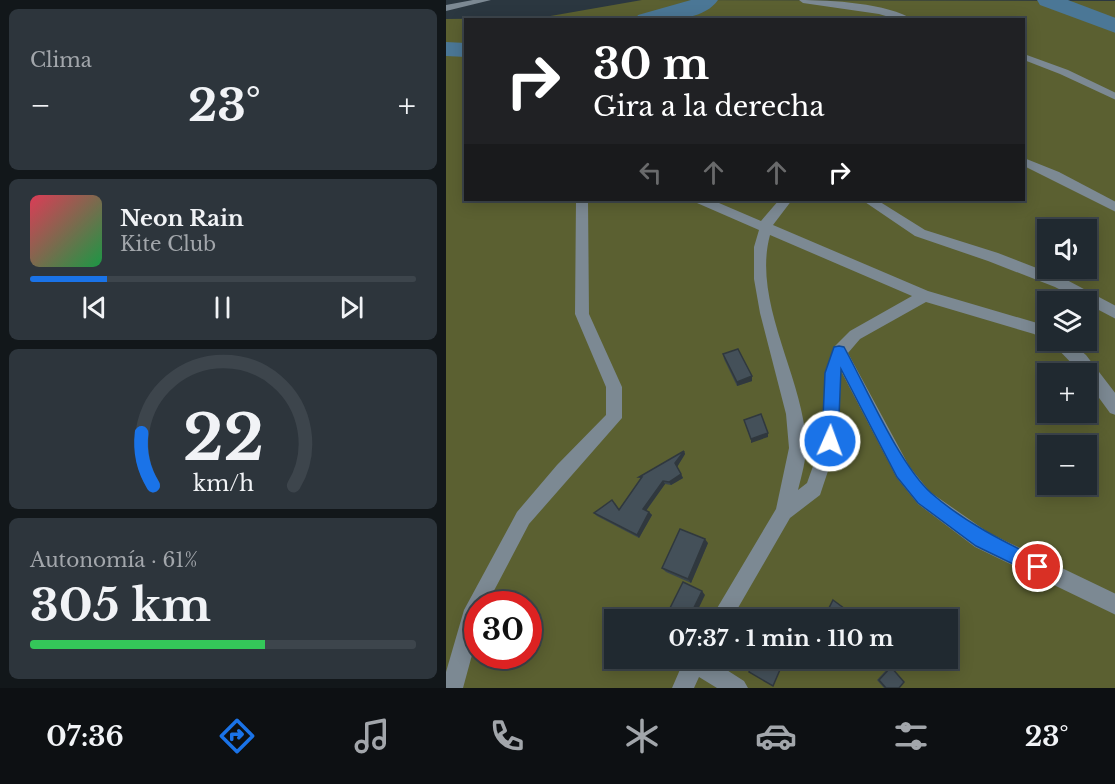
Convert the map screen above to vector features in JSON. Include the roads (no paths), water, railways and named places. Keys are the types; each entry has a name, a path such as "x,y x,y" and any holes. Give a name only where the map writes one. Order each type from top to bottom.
{"street":[{"path":"446,8 487,0"},
{"path":"803,0 880,11 903,18"},
{"path":"1025,57 1064,72 1115,97"},
{"path":"1025,162 1055,175 1115,208"},
{"path":"452,688 474,610 524,518 563,471 614,418 614,387 582,314 582,201"},
{"path":"704,201 766,225 925,296 1037,328"},
{"path":"727,609 784,512 799,441 788,382 766,316 758,261 766,225 779,204 784,201"},
{"path":"870,201 920,233 993,257 1060,283 1115,313"},
{"path":"784,512 814,489 830,441 833,373 839,352 855,335 925,296"},
{"path":"1070,351 1080,360 1115,408"},
{"path":"839,352 903,472 924,498 982,540 1115,605"},
{"path":"683,688 691,669"},
{"path":"708,669 737,688"}],"waterway":[{"path":"654,18 692,8 707,0"},
{"path":"1048,0 1116,26"},
{"path":"446,49 464,50"}]}
